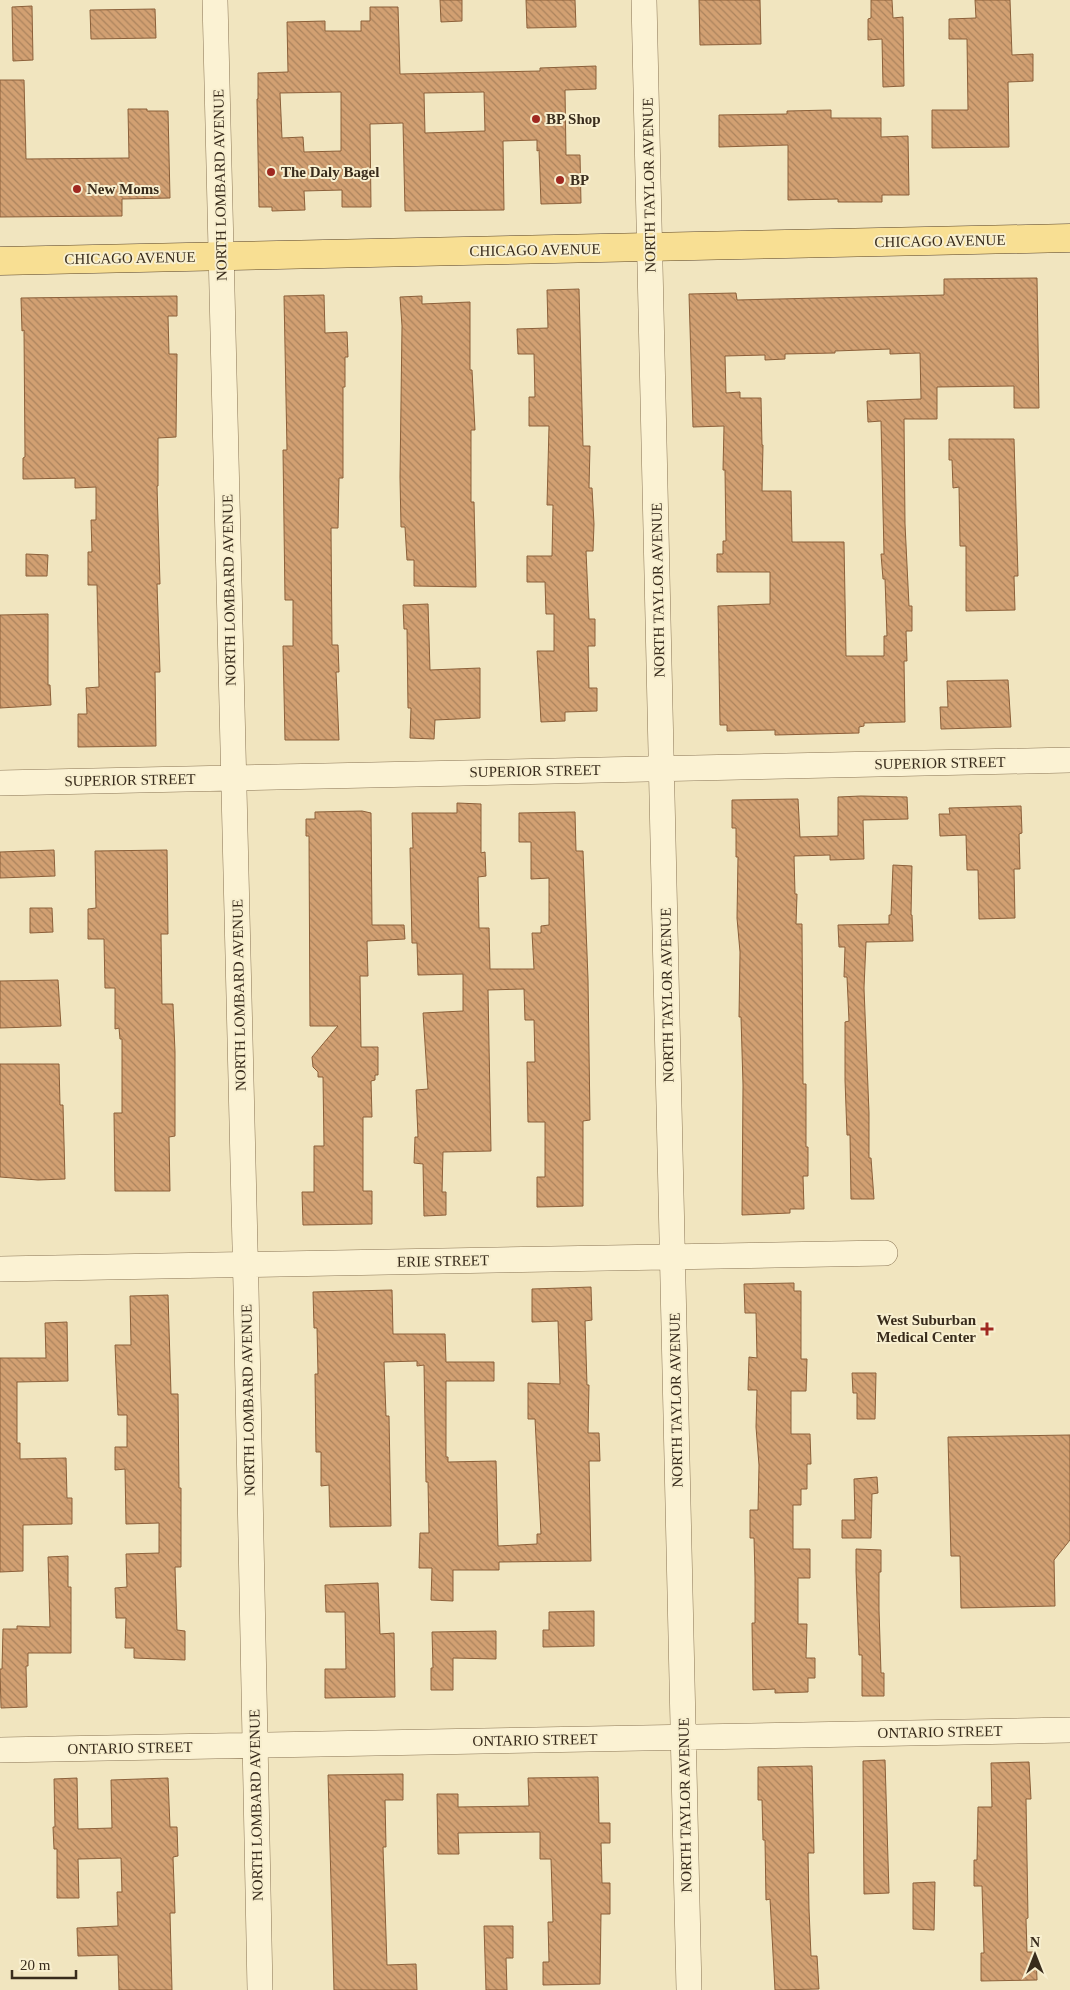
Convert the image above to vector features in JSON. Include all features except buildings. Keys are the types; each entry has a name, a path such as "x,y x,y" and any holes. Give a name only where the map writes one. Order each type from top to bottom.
{"main road":[{"name":"CHICAGO AVENUE","path":"0,261 1070,238"}],"street":[{"name":"NORTH LOMBARD AVENUE","path":"216,0 246,1265 260,1990"},
{"name":"NORTH TAYLOR AVENUE","path":"644,0 689,1990"},
{"name":"SUPERIOR STREET","path":"0,783 1070,760"},
{"name":"ERIE STREET","path":"0,1269 885,1253"},
{"name":"ONTARIO STREET","path":"0,1750 1070,1730"}],"place":[{"name":"BP Shop","path":"536,119"},
{"name":"The Daly Bagel","path":"271,172"},
{"name":"BP","path":"560,180"},
{"name":"New Moms","path":"77,189"},
{"name":"West Suburban Medical Center","path":"987,1329"}]}
